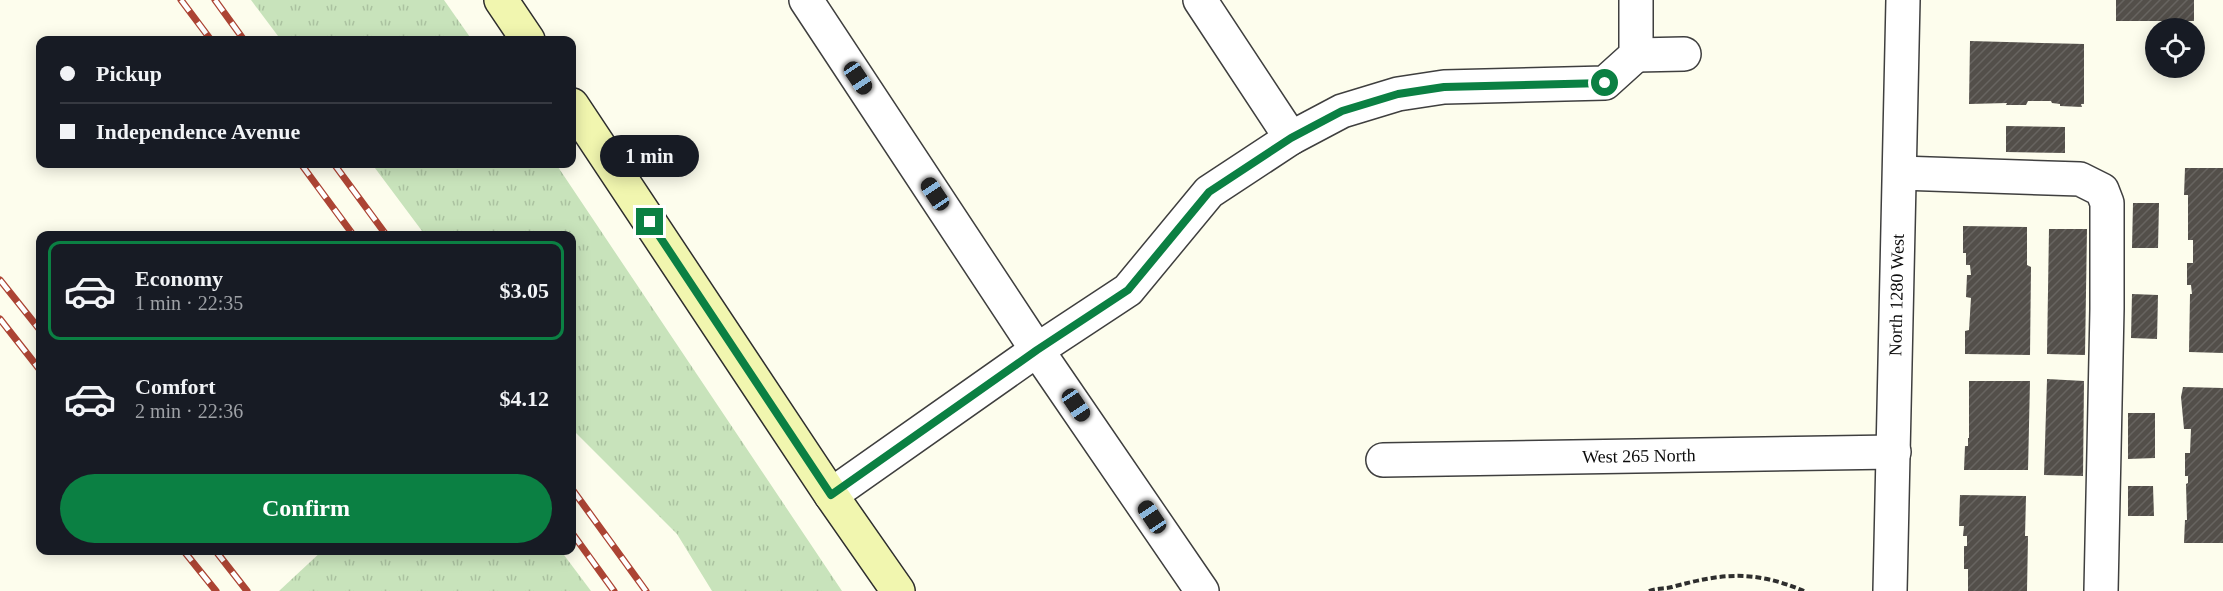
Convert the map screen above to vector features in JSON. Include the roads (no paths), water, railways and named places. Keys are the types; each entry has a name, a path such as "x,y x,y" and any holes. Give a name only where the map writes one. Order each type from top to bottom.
{"street":[{"path":"501,0 525,36"},
{"path":"806,0 1037,350 1202,591"},
{"path":"1200,0 1291,138"},
{"path":"1636,0 1636,56"},
{"name":"North 1280 West","path":"1890,591 1903,0"},
{"path":"831,495 1037,350 1128,290 1209,192 1291,138 1342,111 1398,94 1444,87 1605,83 1636,56 1684,54"},
{"path":"576,111 831,495 898,591"},
{"path":"1900,173 2080,179 2103,190 2107,203 2108,309 2101,591"},
{"name":"West 265 North","path":"1383,460 1894,452"}],"railway":[{"path":"181,0 208,36"},
{"path":"215,0 241,36"},
{"path":"304,168 350,231"},
{"path":"337,168 383,231"},
{"path":"0,280 36,325"},
{"path":"0,319 36,365"},
{"path":"576,495 646,591"},
{"path":"576,539 614,591"},
{"path":"187,555 216,591"},
{"path":"219,555 247,591"}]}
